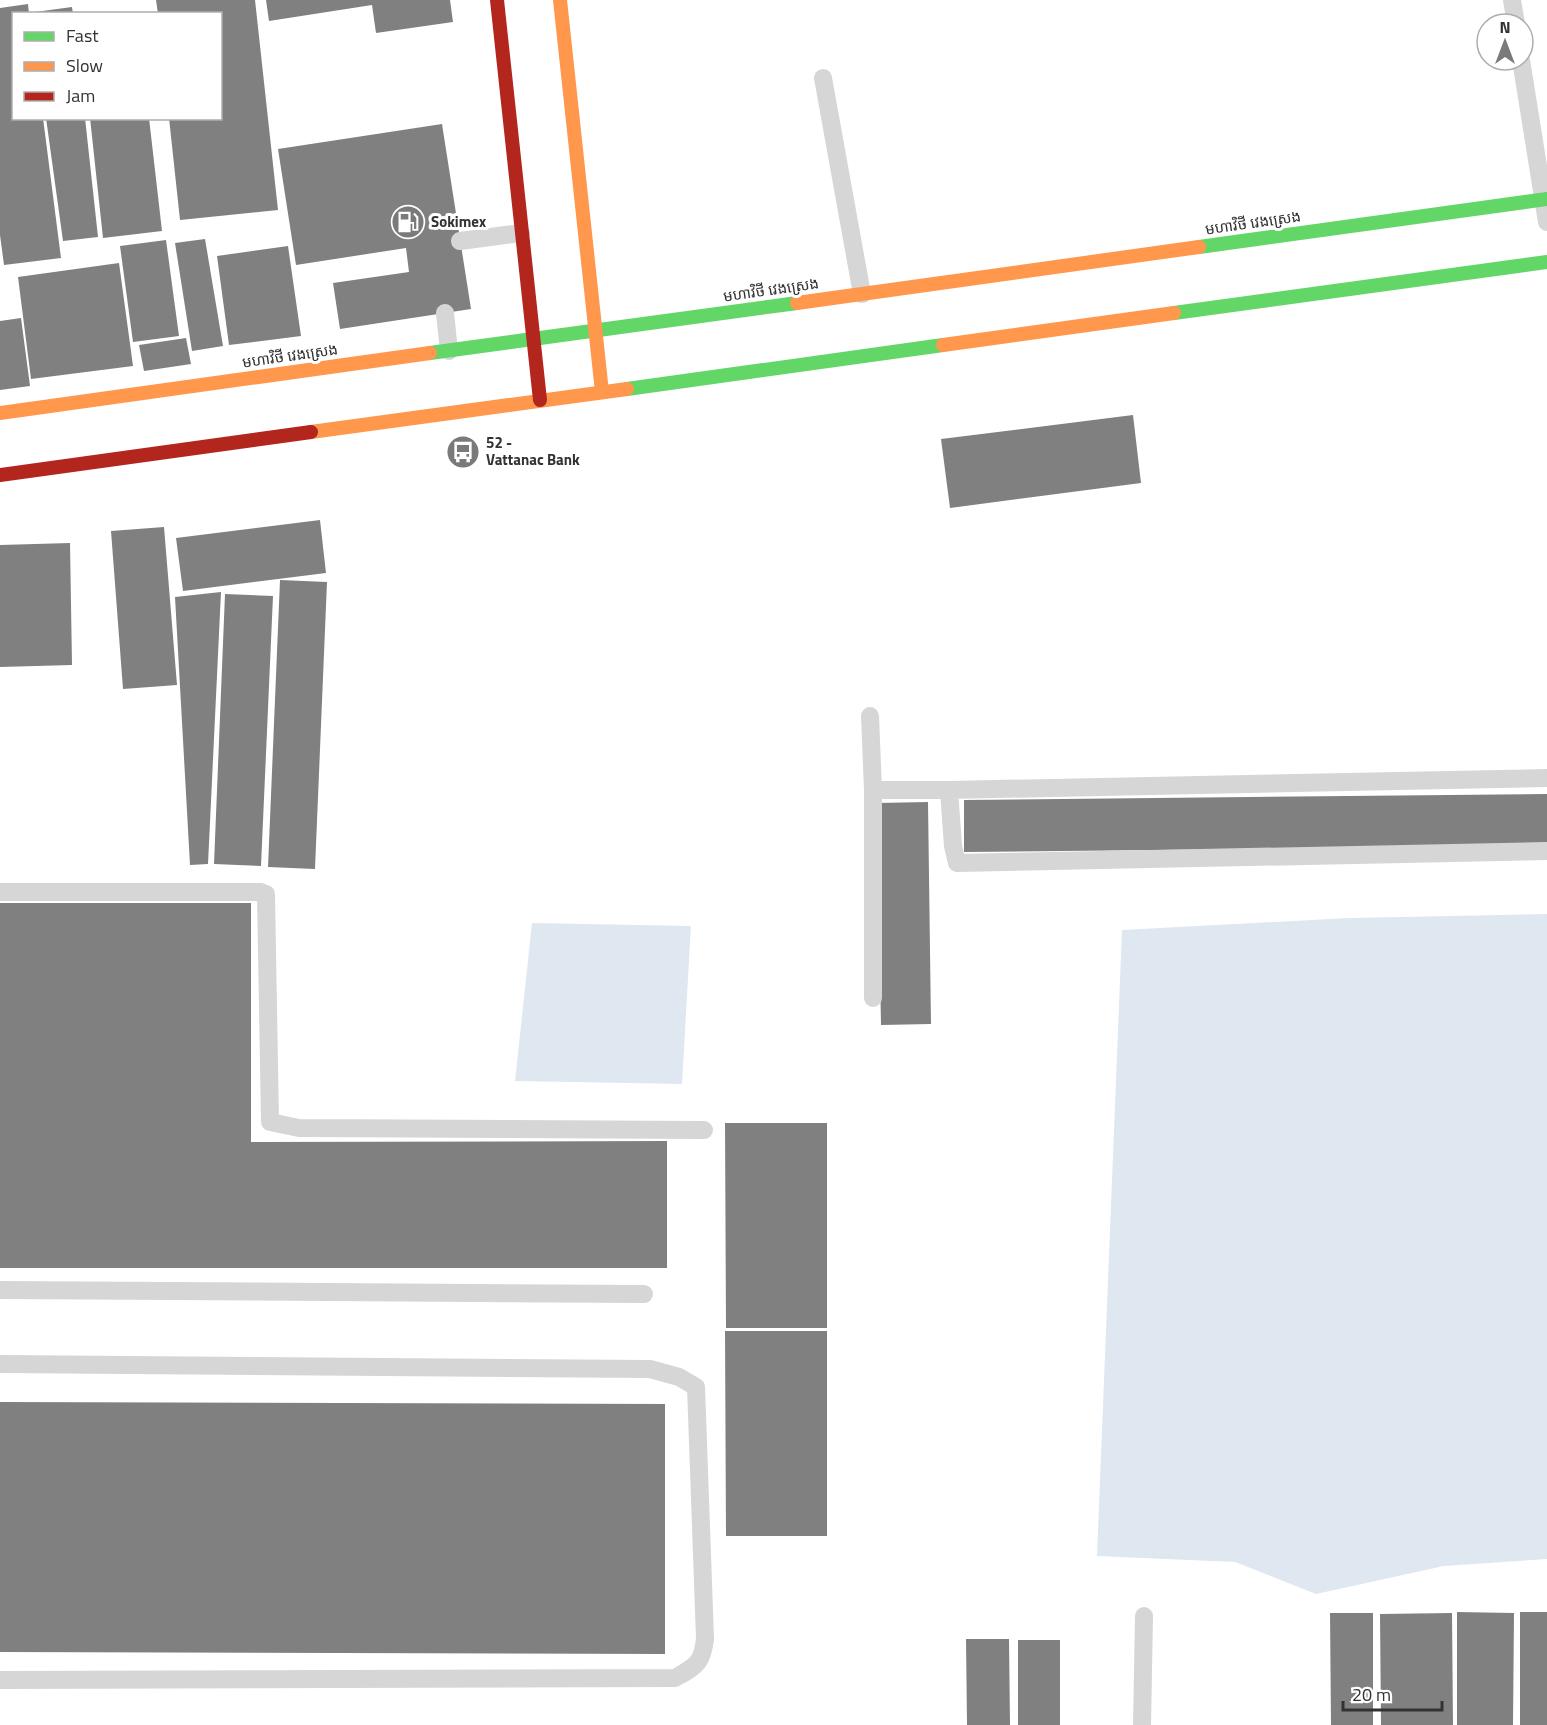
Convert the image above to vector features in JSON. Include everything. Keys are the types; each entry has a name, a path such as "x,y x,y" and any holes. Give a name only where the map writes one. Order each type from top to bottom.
{"main road":[{"path":"497,0 540,400"},
{"path":"560,0 602,392"},
{"name":"មហាវិថី វេងស្រេង","path":"0,413 1545,199"},
{"path":"0,475 1547,262"}],"lane":[{"path":"1523,72 1547,222"},
{"path":"823,78 862,294"},
{"path":"460,241 521,233"},
{"path":"445,313 449,351"},
{"path":"870,716 873,790 873,998"},
{"path":"873,790 1547,778"},
{"path":"949,790 953,846 957,863 1547,851"},
{"path":"0,892 261,892 266,894 270,1122 298,1128 704,1130"},
{"path":"0,1290 644,1294"},
{"path":"0,1364 650,1369 679,1377 696,1387 705,1639 703,1656 696,1666 675,1678 0,1680"},
{"path":"1142,1725 1144,1616"}],"shaded area":[{"path":"1547,914 1547,1559 1444,1566 1316,1594 1235,1562 1097,1556 1122,930 1349,918"},
{"path":"532,923 691,926 682,1084 515,1081"}],"building":[{"path":"156,0 255,0 278,210 180,220 169,120 222,120 222,12 158,12"},
{"path":"266,0 450,0 453,22 376,33 372,5 269,21"},
{"path":"28,4 29,12 12,12 12,120 43,120 61,258 4,265 0,235 0,8"},
{"path":"72,7 73,12 35,12"},
{"path":"46,120 85,120 98,237 63,241"},
{"path":"90,120 149,120 162,231 103,238"},
{"path":"442,124 471,309 340,329 333,283 409,272 406,248 296,265 278,149"},
{"path":"205,239 223,346 192,351 175,243"},
{"path":"166,240 179,336 133,342 120,246"},
{"path":"288,246 301,336 229,345 217,256"},
{"path":"119,263 133,366 31,379 18,277"},
{"path":"21,318 30,386 0,390 0,321"},
{"path":"186,338 191,364 144,371 139,345"},
{"path":"1133,415 1141,483 950,508 941,439"},
{"path":"320,520 326,573 183,591 176,538"},
{"path":"164,527 177,685 123,689 111,531"},
{"path":"70,543 72,665 0,667 0,545"},
{"path":"280,580 327,582 315,869 268,867"},
{"path":"221,592 208,864 190,865 175,597"},
{"path":"225,594 273,596 261,866 214,864"},
{"path":"1547,794 1547,846 964,852 964,800"},
{"path":"928,802 931,1024 881,1025 877,803"},
{"path":"0,903 251,903 251,1142 667,1141 667,1268 0,1268"},
{"path":"725,1123 827,1123 827,1328 726,1328"},
{"path":"725,1331 827,1331 827,1536 726,1536"},
{"path":"0,1402 665,1404 665,1654 0,1652"},
{"path":"1457,1612 1514,1613 1513,1725 1457,1725"},
{"path":"1520,1612 1547,1612 1547,1725 1520,1725"},
{"path":"1330,1613 1373,1613 1373,1725 1331,1725"},
{"path":"1452,1613 1453,1725 1381,1725 1380,1614"},
{"path":"966,1639 1009,1639 1010,1725 967,1725"},
{"path":"1018,1640 1060,1640 1060,1725 1018,1725"}],"traffic: fast":[{"path":"1199,247 1547,199"},
{"path":"1174,313 1547,262"},
{"path":"430,353 797,303"},
{"path":"627,389 943,345"}],"traffic: slow":[{"path":"560,0 602,392"},
{"path":"797,303 1199,247"},
{"path":"943,345 1174,313"},
{"path":"0,413 430,353"},
{"path":"311,432 627,389"}],"traffic: jam":[{"path":"497,0 540,400"},
{"path":"0,475 311,432"}],"place":[{"name":"Sokimex","path":"408,222"},
{"name":"52 - Vattanac Bank","path":"463,452"}]}
